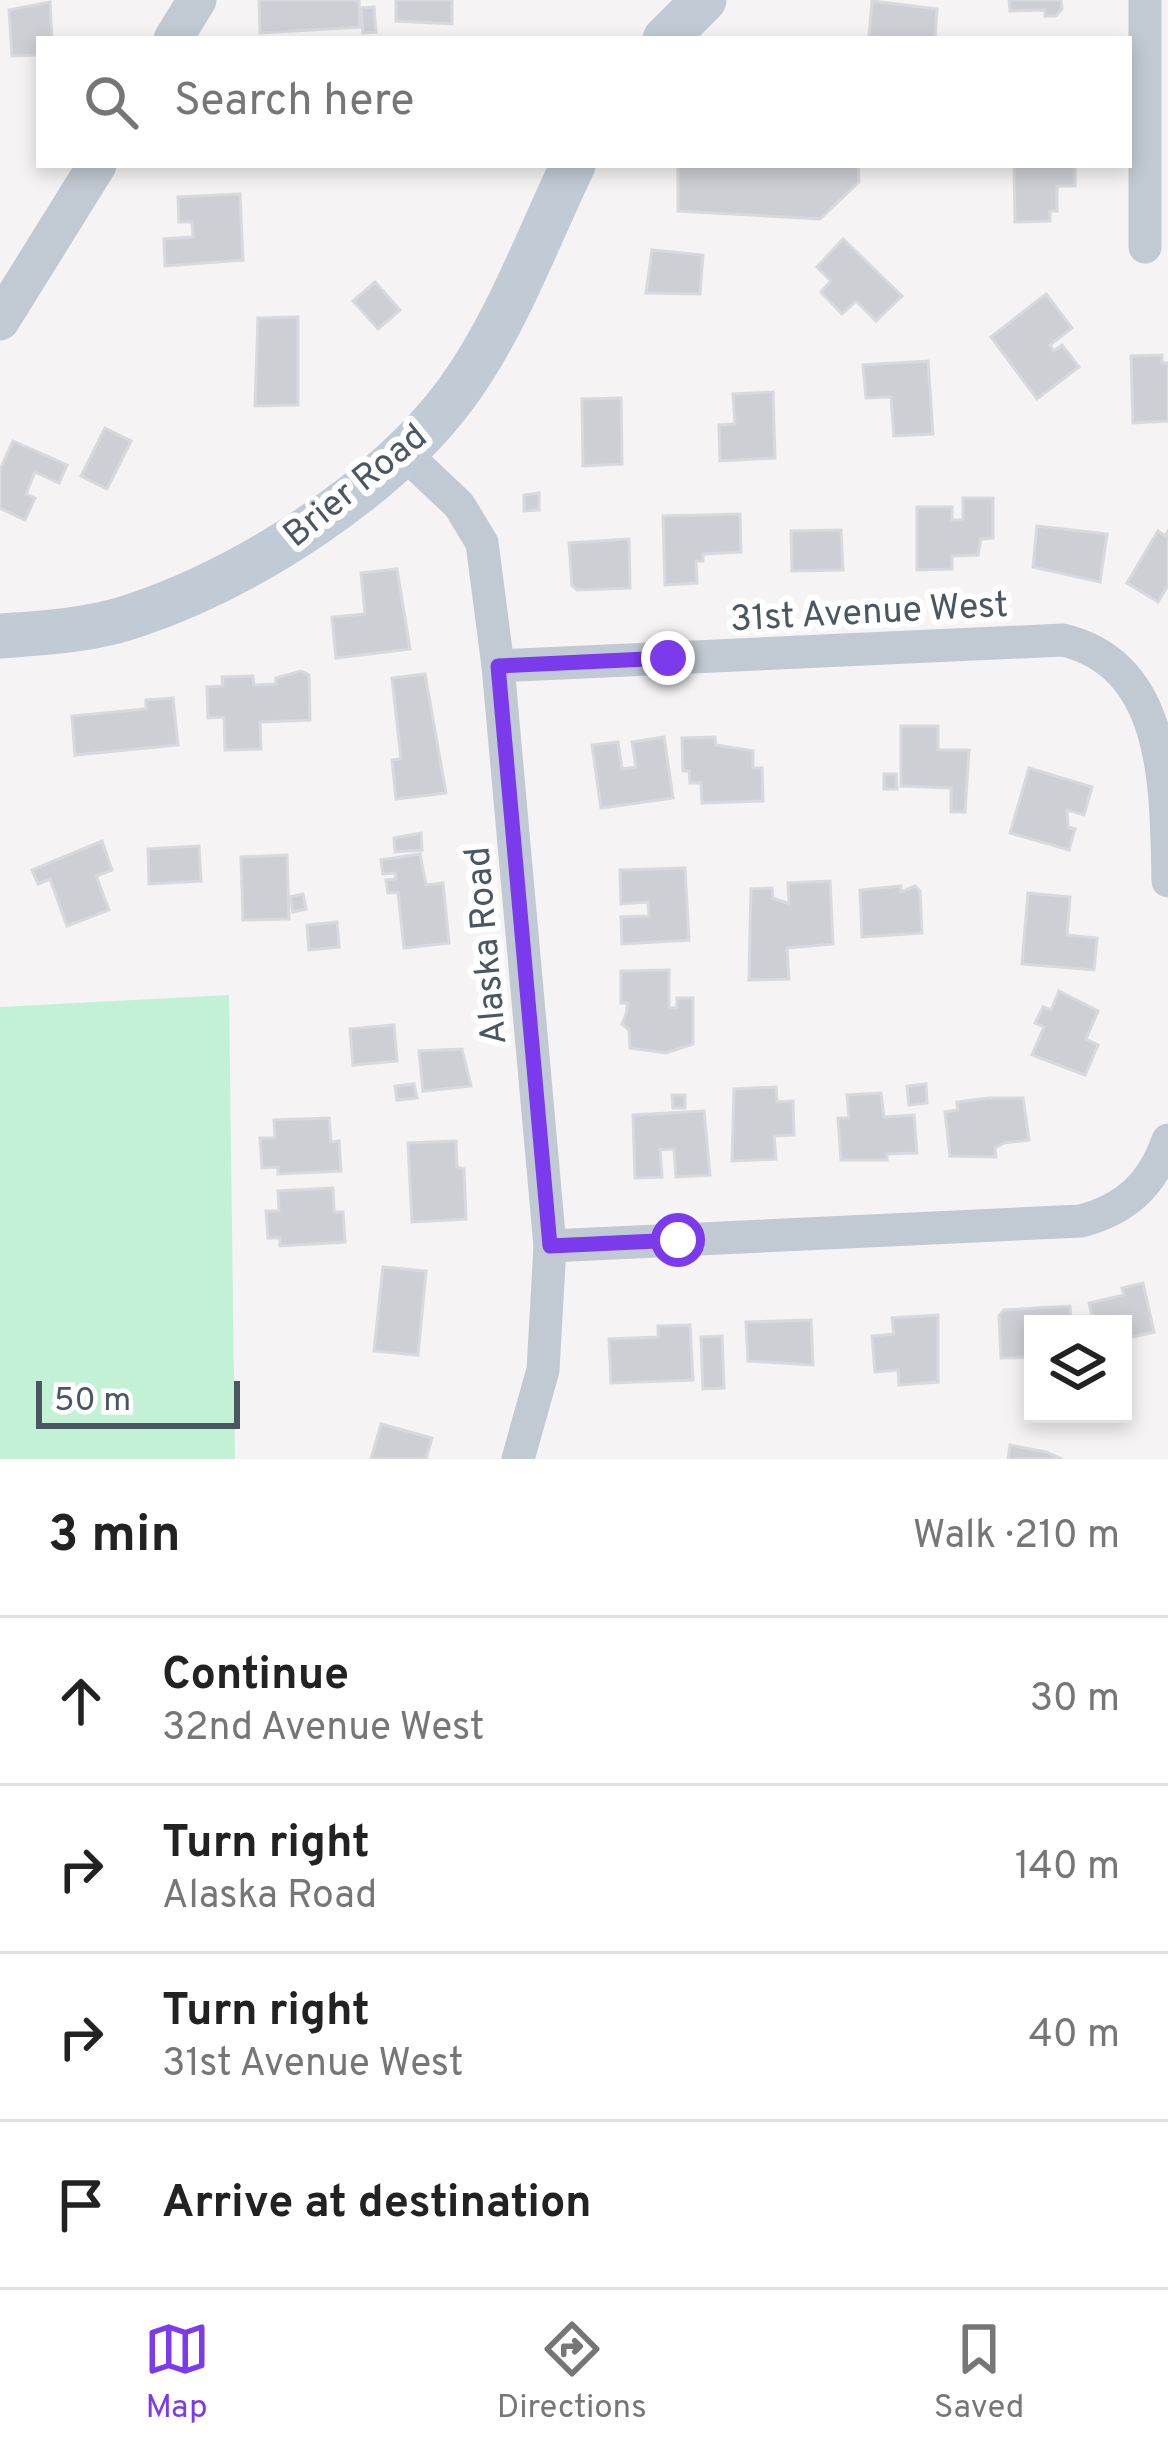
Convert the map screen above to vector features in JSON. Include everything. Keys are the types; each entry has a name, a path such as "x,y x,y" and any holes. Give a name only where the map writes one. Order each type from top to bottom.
{"main road":[{"path":"667,36 704,0"},
{"name":"Brier Road","path":"0,636 132,617 215,584 294,536 404,453 455,395 483,353 572,168"}],"street":[{"path":"175,36 197,0"},
{"path":"1145,0 1145,247"},
{"path":"0,322 95,168"},
{"name":"Alaska Road","path":"404,453 459,505 482,543 498,666 550,1246 543,1370 518,1459"},
{"name":"31st Avenue West","path":"498,666 1063,640 1091,646 1117,662 1148,699 1166,756 1168,881"},
{"path":"550,1246 1081,1221 1136,1197 1159,1164 1168,1140"}],"green space":[{"path":"229,995 235,1459 0,1459 0,1007"}],"building":[{"path":"259,0 359,0 360,27 260,33"},
{"path":"396,0 452,0 452,24 396,21"},
{"path":"1009,0 1061,0 1062,9 1056,16 1045,16 1045,10 1010,11"},
{"path":"872,1 937,9 935,36 869,36"},
{"path":"50,2 52,36 36,36 36,55 12,56 9,10"},
{"path":"374,7 376,32 363,33 361,8"},
{"path":"678,168 858,168 859,182 820,219 678,211"},
{"path":"1014,168 1075,168 1075,186 1057,186 1057,211 1050,211 1050,221 1015,222"},
{"path":"240,194 243,260 165,266 164,239 193,237 192,222 179,222 178,197"},
{"path":"843,239 902,296 876,321 856,301 842,314 821,292 831,281 817,267"},
{"path":"652,250 703,255 700,294 646,293"},
{"path":"375,282 400,310 378,329 353,301"},
{"path":"1046,294 1072,328 1050,345 1054,351 1062,345 1079,367 1037,399 991,337"},
{"path":"298,317 298,405 255,406 258,318"},
{"path":"1162,355 1162,363 1168,363 1168,421 1133,423 1131,356"},
{"path":"928,361 933,434 894,436 891,397 866,398 863,365"},
{"path":"773,392 775,458 720,461 719,425 735,424 733,394"},
{"path":"621,398 622,464 583,466 582,399"},
{"path":"105,428 131,441 107,489 81,476"},
{"path":"13,441 67,465 59,483 35,472 26,494 35,498 25,520 0,508 0,470"},
{"path":"539,493 539,510 524,511 524,495"},
{"path":"963,498 993,498 993,538 981,539 978,555 952,556 952,569 917,570 917,507 952,507 952,520 963,520"},
{"path":"740,514 741,552 703,554 703,561 696,561 697,583 665,585 663,516"},
{"path":"1037,526 1107,534 1100,582 1033,567"},
{"path":"841,530 843,570 792,571 791,531"},
{"path":"1158,531 1165,536 1168,531 1168,585 1158,602 1127,583"},
{"path":"629,539 630,588 577,590 572,585 569,543"},
{"path":"397,569 410,649 336,658 332,617 365,614 361,573"},
{"path":"301,671 309,675 310,720 260,722 261,749 225,750 224,717 208,718 207,687 223,686 222,677 253,676 254,685 276,684 276,678"},
{"path":"425,674 446,793 396,799 392,760 401,759 392,678"},
{"path":"173,698 178,745 75,755 72,716 146,709 146,700"},
{"path":"901,726 938,726 938,750 969,750 965,812 951,812 951,788 901,786"},
{"path":"664,737 673,798 601,808 592,745 618,742 622,769 636,767 632,742"},
{"path":"715,737 716,745 753,751 753,768 762,768 763,801 702,803 701,783 690,783 689,771 683,771 682,738"},
{"path":"1029,768 1092,787 1084,815 1067,810 1068,827 1075,829 1069,850 1010,833"},
{"path":"884,774 896,774 897,789 884,789"},
{"path":"421,833 422,850 395,852 394,838"},
{"path":"102,841 112,870 96,876 109,910 67,926 50,879 38,884 32,870"},
{"path":"199,846 201,881 149,884 148,849"},
{"path":"420,854 426,885 443,883 449,943 404,948 398,892 388,893 386,880 396,879 395,873 383,874 381,860"},
{"path":"287,855 289,919 243,920 241,857"},
{"path":"685,868 689,940 622,944 621,917 649,916 648,902 621,904 620,870"},
{"path":"830,881 833,944 787,948 789,979 749,980 751,889 772,888 773,898 789,904 788,883"},
{"path":"901,886 901,892 915,886 920,891 922,933 862,937 860,890"},
{"path":"1028,893 1070,897 1067,935 1097,938 1094,970 1022,964"},
{"path":"303,894 306,909 293,912 290,897"},
{"path":"337,922 339,947 309,950 307,925"},
{"path":"669,970 669,1008 677,1008 677,998 693,998 693,1044 666,1053 630,1048 629,1030 622,1024 627,1003 621,1003 621,971"},
{"path":"1059,991 1098,1011 1086,1039 1098,1045 1085,1075 1032,1055 1044,1027 1035,1023 1043,1007 1051,1010"},
{"path":"394,1025 397,1061 353,1065 350,1029"},
{"path":"462,1049 471,1086 423,1091 419,1051"},
{"path":"414,1084 417,1098 397,1100 395,1086"},
{"path":"926,1084 927,1103 909,1105 907,1086"},
{"path":"776,1087 777,1102 793,1101 794,1135 774,1136 776,1159 732,1161 734,1089"},
{"path":"881,1093 884,1117 914,1115 917,1153 887,1154 887,1160 841,1160 838,1118 849,1118 847,1095"},
{"path":"672,1095 685,1095 685,1108 673,1108"},
{"path":"1023,1098 1029,1140 1004,1143 995,1148 996,1157 950,1156 945,1112 958,1110 957,1102"},
{"path":"704,1111 710,1175 676,1177 674,1149 660,1150 662,1177 635,1178 633,1115"},
{"path":"329,1118 331,1142 339,1141 341,1171 278,1174 278,1167 262,1168 260,1138 275,1138 274,1120"},
{"path":"456,1141 457,1167 464,1169 466,1219 412,1222 408,1143"},
{"path":"333,1188 334,1212 343,1212 345,1242 280,1246 280,1238 268,1238 266,1211 279,1211 278,1191"},
{"path":"383,1267 426,1271 418,1355 374,1351"},
{"path":"1143,1283 1154,1332 1132,1337 1132,1315 1092,1315 1089,1303 1124,1295 1122,1288"},
{"path":"1070,1306 1070,1315 1024,1315 1024,1357 1001,1358 999,1316 1004,1310"},
{"path":"938,1315 938,1382 899,1385 898,1370 875,1372 872,1336 894,1334 892,1318"},
{"path":"811,1320 813,1365 748,1361 746,1322"},
{"path":"690,1325 693,1380 611,1383 609,1339 658,1337 658,1326"},
{"path":"722,1336 724,1388 703,1389 701,1337"},
{"path":"381,1424 432,1438 426,1459 371,1459"},
{"path":"1010,1445 1046,1452 1062,1459 1008,1459"}],"route":[{"path":"668,658 498,666 550,1246 678,1240"}]}
